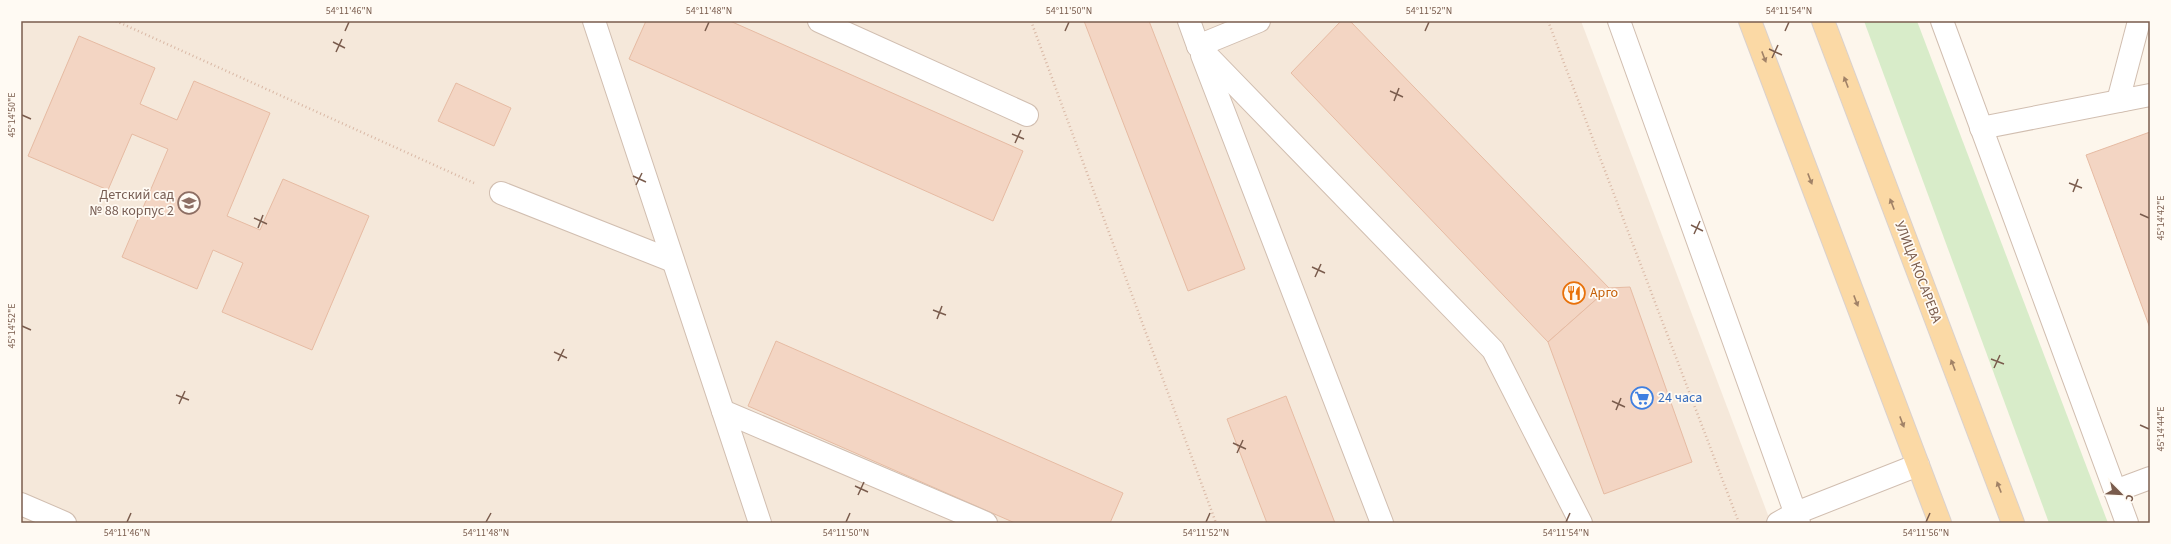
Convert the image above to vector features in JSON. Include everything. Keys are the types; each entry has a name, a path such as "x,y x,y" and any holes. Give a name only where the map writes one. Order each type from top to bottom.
{"main road":[{"path":"1750,21 1940,523"},
{"name":"УЛИЦА КОСАРЕВА","path":"1823,21 2013,523"}],"lane":[{"path":"594,21 760,523"},
{"path":"819,21 1027,115"},
{"path":"1189,21 1382,523"},
{"path":"1198,46 1259,21"},
{"path":"1619,21 1791,520 1918,465"},
{"path":"1942,21 2127,523"},
{"path":"2118,101 2139,21"},
{"path":"1198,46 1493,350 1581,523"},
{"path":"1981,128 2150,95"},
{"path":"501,193 673,261"},
{"path":"723,411 986,523"},
{"path":"2115,491 2150,478"},
{"path":"21,504 65,523"}],"path":[{"path":"116,21 458,177"},
{"path":"1030,21 1216,523"},
{"path":"1548,21 1739,523"}],"shaded area":[{"path":"21,21 1581,21 1771,523 21,523"}],"green space":[{"path":"1864,21 1917,21 2108,523 2049,523"}],"building":[{"path":"646,21 730,21 1023,151 993,221 629,59"},
{"path":"1084,21 1149,21 1245,269 1188,291"},
{"path":"1341,21 1350,21 1609,288 1548,342 1291,73"},
{"name":"Детский сад № 88 корпус 2","path":"79,36 155,68 140,104 177,120 194,81 270,113 227,216 260,230 283,179 369,216 312,350 222,312 243,263 213,250 197,289 122,257 168,149 132,134 108,190 28,156"},
{"path":"456,83 511,108 494,146 438,121"},
{"path":"2150,132 2150,328 2086,155"},
{"path":"1630,287 1692,462 1604,494 1548,342 1609,288"},
{"path":"776,341 1123,493 1110,523 1015,523 748,406"},
{"path":"1286,396 1335,523 1267,523 1227,419"}],"place":[{"name":"Детский сад № 88 корпус 2","path":"189,203"},
{"name":"Арго","path":"1574,293"},
{"name":"24 часа","path":"1642,398"}]}
